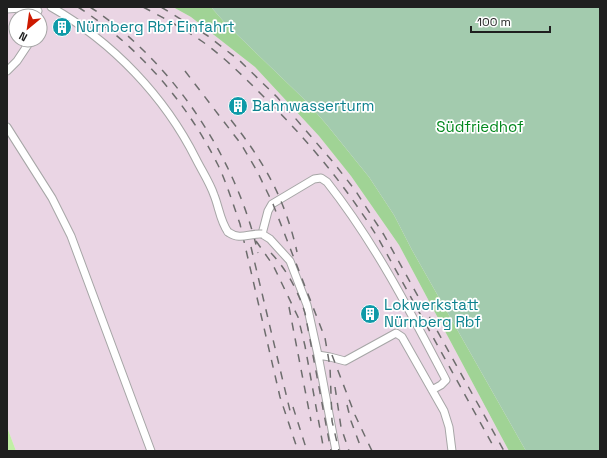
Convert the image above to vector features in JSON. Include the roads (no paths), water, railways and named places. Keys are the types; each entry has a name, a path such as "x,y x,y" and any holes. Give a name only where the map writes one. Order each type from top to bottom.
{"lane":[{"path":"51,7 69,17 93,35 128,65 153,93 174,120 190,148 214,194 221,218 228,232 238,236 256,233 262,234 270,238 290,261 307,305 336,451"},
{"path":"7,71 17,61 26,48"},
{"path":"7,127 52,198 71,236 151,451"},
{"path":"262,234 268,211 272,204 314,179 321,178 328,182 377,253 415,320 446,380 432,390"},
{"path":"318,355 345,361 396,333 402,337 444,411 450,434 452,451"}],"railway":[{"path":"78,7 121,39 158,77 191,119 218,165 240,224 280,397 298,451"},
{"path":"90,7 120,29 148,55 174,84 197,115 217,147 234,182 248,217 258,253"},
{"path":"143,7 196,37 226,61 278,111 310,145 339,181 378,238 496,451"},
{"path":"161,7 208,36 240,61 277,97 355,190 384,235 504,451"},
{"path":"185,71 241,144 257,171 273,204 325,338 330,367 332,421 339,451"},
{"path":"231,120 254,151 272,182 280,198 297,252"},
{"path":"256,241 273,265 298,317 305,346 324,451"},
{"path":"251,247 291,415"},
{"path":"271,253 282,266 291,281 305,313 331,451"},
{"path":"289,307 311,421"},
{"path":"332,355 355,415 372,451"},
{"path":"335,387 341,427 349,451"},
{"path":"347,405 361,448"},
{"path":"293,407 307,451"}],"place":[{"name":"Nürnberg Rbf Einfahrt","path":"62,27"},
{"name":"Bahnwasserturm","path":"238,106"},
{"name":"Lokwerkstatt Nürnberg Rbf","path":"370,314"}],"park label":[{"name":"Südfriedhof","path":"480,127"}]}
